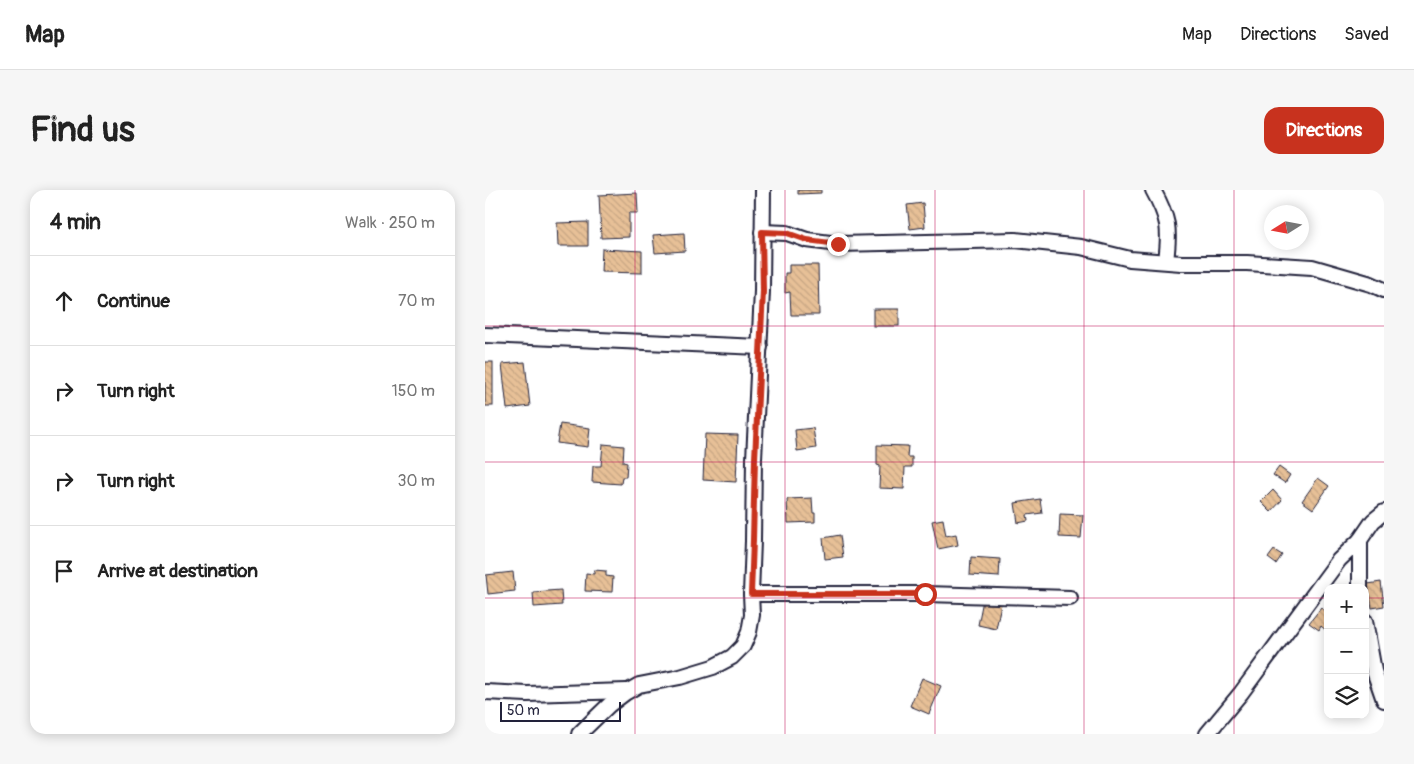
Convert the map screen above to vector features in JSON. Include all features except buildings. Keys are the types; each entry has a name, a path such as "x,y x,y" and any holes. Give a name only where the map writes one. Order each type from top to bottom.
{"street":[{"path":"586,732 609,705 627,691 639,685 681,677 713,667 732,657 743,646 749,632 752,615 755,459 763,291 763,190"},
{"path":"1153,190 1166,217 1168,243 1166,262"},
{"path":"762,232 787,233 807,240 838,244 1015,240 1081,247 1130,259 1312,267 1371,284 1384,290"},
{"path":"485,335 760,347"},
{"path":"1207,734 1241,693 1339,560 1361,540 1373,521 1384,512"},
{"path":"1360,584 1361,540"},
{"path":"751,594 925,594 1070,598"},
{"path":"1367,629 1375,671 1384,700"},
{"path":"485,692 527,694 627,691"}],"route":[{"path":"838,244 807,240 787,233 762,232 763,291 751,594 925,594"}]}
